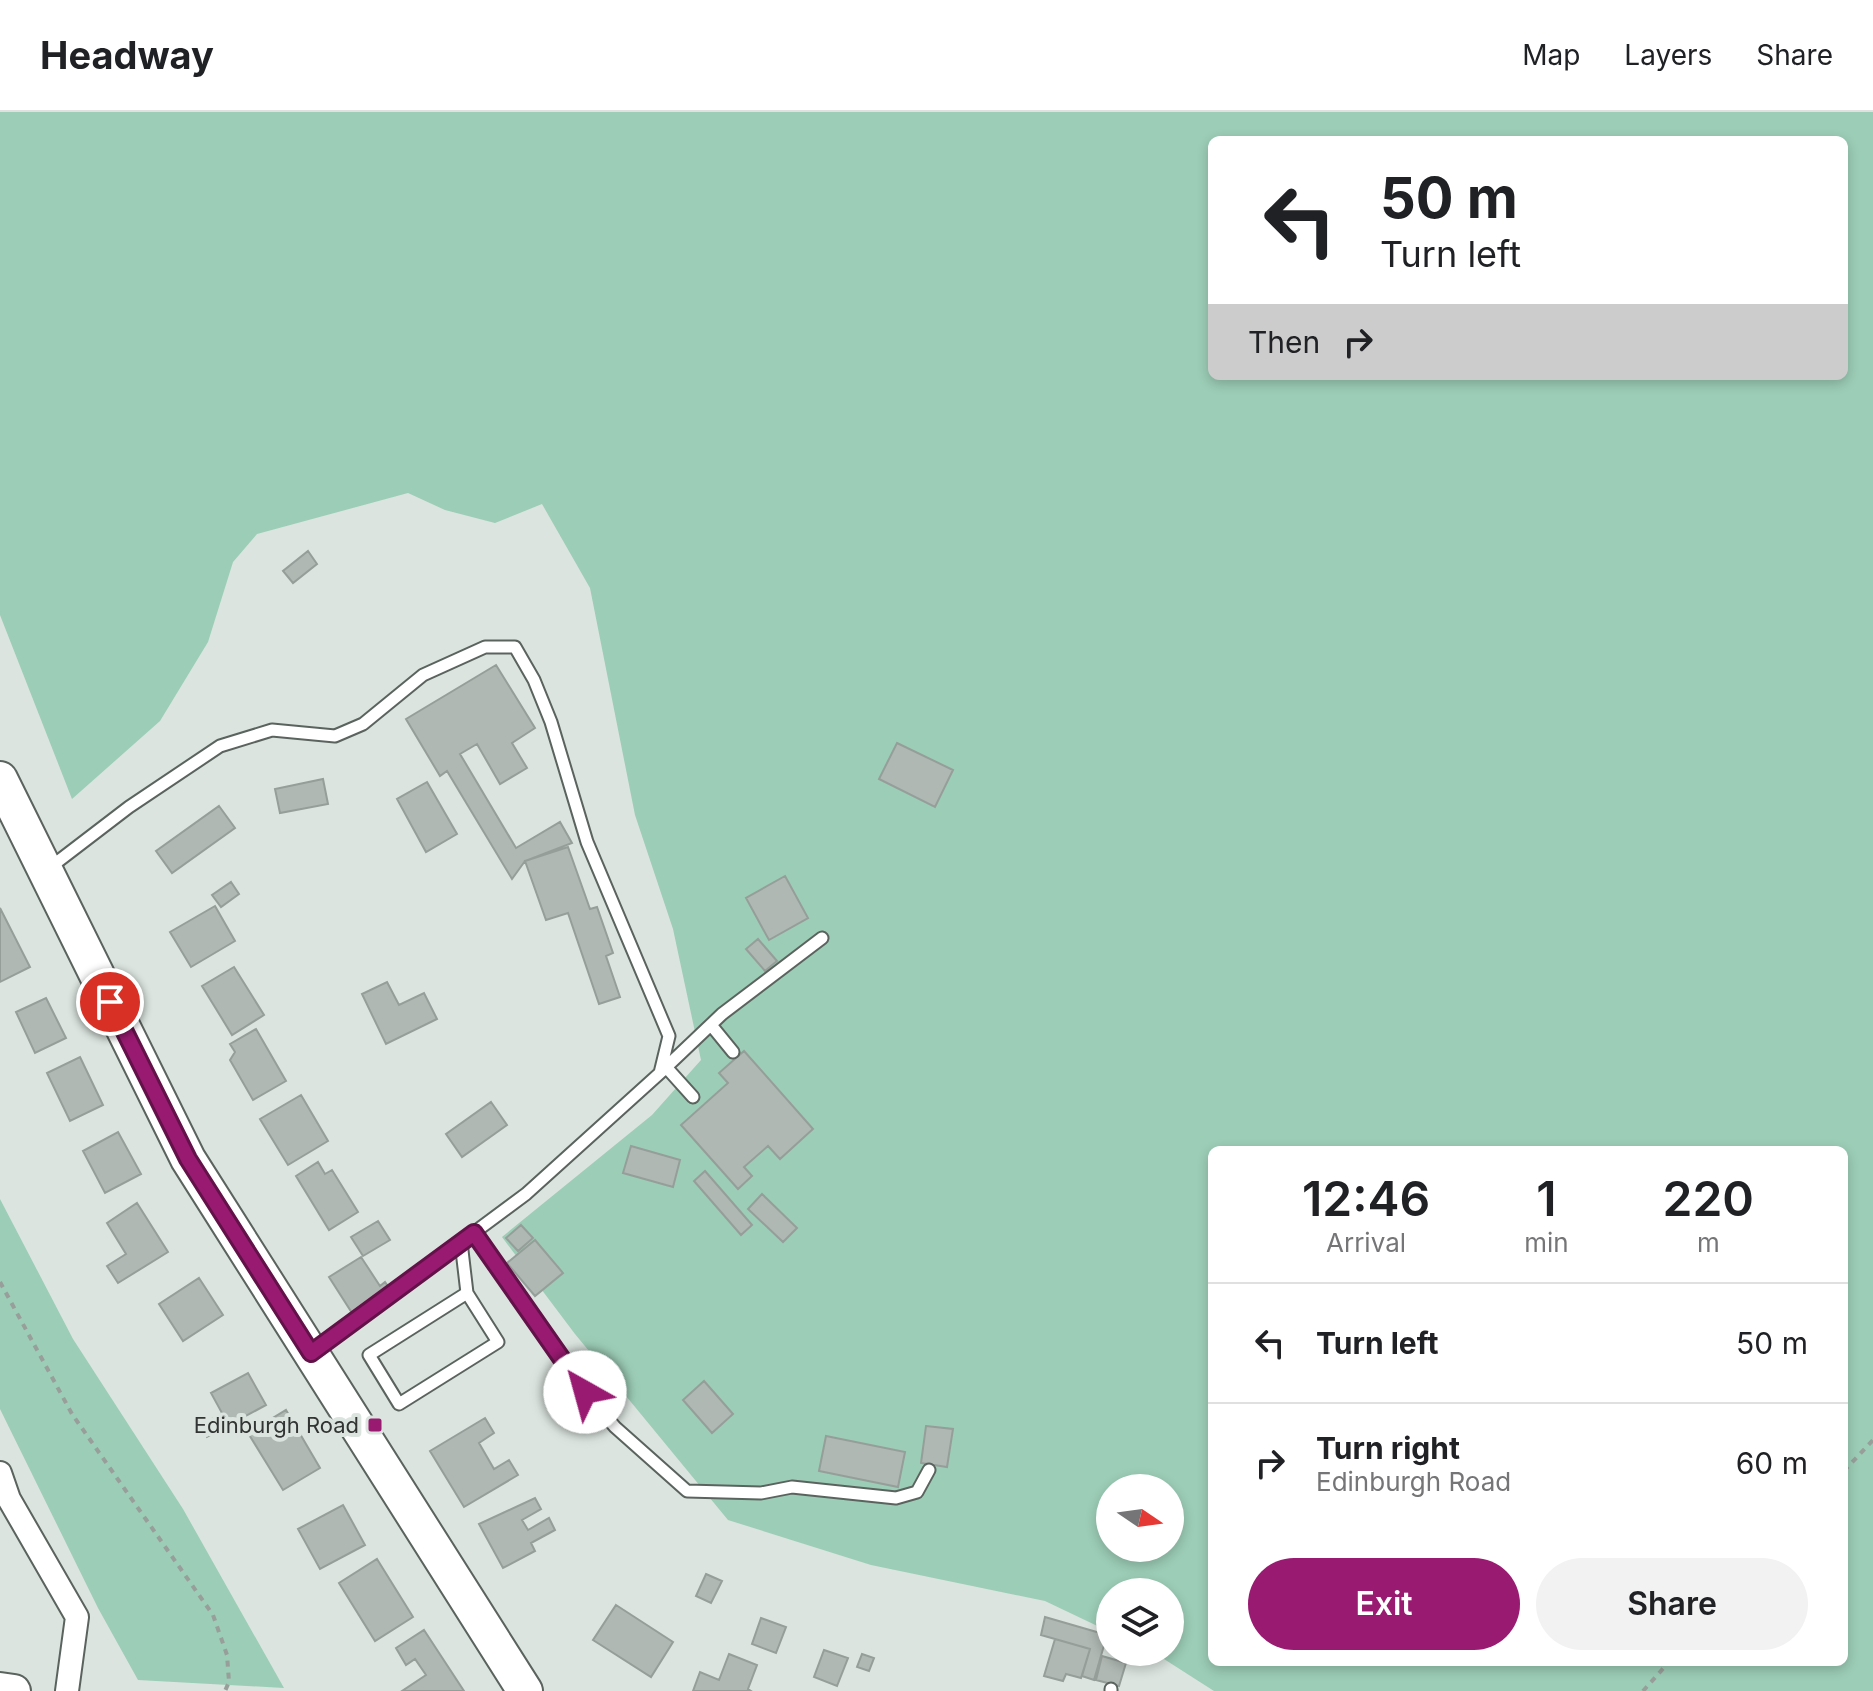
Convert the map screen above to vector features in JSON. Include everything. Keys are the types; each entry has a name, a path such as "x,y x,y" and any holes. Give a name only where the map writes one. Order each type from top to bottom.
{"main road":[{"path":"0,779 188,1159 525,1691"}],"street":[{"path":"0,1473 9,1499 77,1617 67,1691"},
{"path":"0,1689 14,1691"}],"lane":[{"path":"45,872 129,807 220,746 272,730 335,736 363,724 423,675 485,647 515,647 551,722 587,842 669,1036 663,1070"},
{"path":"311,1353 526,1194 711,1025 822,938"},
{"path":"711,1025 733,1052"},
{"path":"663,1070 693,1097"},
{"path":"474,1233 570,1374 615,1427 687,1491 761,1493 792,1487 896,1498 917,1492 929,1470"},
{"path":"461,1242 467,1293 498,1342 399,1404 369,1355 467,1293"}],"path":[{"path":"0,1282 72,1414 213,1615 227,1655 229,1682 225,1691"},
{"path":"1848,1467 1873,1440"},
{"path":"1643,1691 1665,1666"}],"green space":[{"path":"0,112 1873,112 1873,1691 1214,1691 1175,1666 1184,1666 1184,1578 1096,1578 1096,1625 1045,1601 871,1565 728,1520 575,1334 502,1237 652,1115 701,1060 673,929 635,815 590,588 542,504 495,523 445,510 408,493 257,534 233,562 208,642 160,721 72,799 0,615"},
{"path":"0,1199 73,1339 183,1509 284,1688 138,1680 98,1608 0,1409"}],"building":[{"path":"308,551 317,564 293,583 283,571"},
{"path":"496,665 535,728 512,743 527,768 500,784 477,744 460,754 516,848 560,822 572,843 525,861 512,879 447,771 440,776 406,719"},
{"path":"897,743 953,770 935,807 879,779"},
{"path":"323,779 328,804 280,813 275,789"},
{"path":"427,782 457,834 426,852 397,799"},
{"path":"219,806 235,828 172,873 156,851"},
{"path":"568,847 590,909 597,907 613,953 606,956 620,997 599,1004 568,913 546,920 525,861"},
{"path":"785,876 808,918 769,940 746,898"},
{"path":"231,882 239,894 221,907 212,895"},
{"path":"215,906 235,941 191,967 170,932"},
{"path":"0,908 30,967 0,982"},
{"path":"758,939 777,961 765,971 746,949"},
{"path":"234,967 264,1015 232,1035 202,986"},
{"path":"387,982 399,1005 424,993 437,1019 386,1044 362,994"},
{"path":"46,998 66,1038 35,1053 16,1012"},
{"path":"256,1029 286,1081 253,1100 230,1060 235,1052 230,1044"},
{"path":"744,1051 813,1129 780,1159 768,1146 744,1167 752,1176 738,1189 681,1125 728,1083 719,1073"},
{"path":"80,1057 103,1105 70,1121 47,1073"},
{"path":"301,1095 328,1141 288,1165 260,1119"},
{"path":"491,1102 507,1125 462,1157 446,1134"},
{"path":"118,1132 141,1174 105,1193 83,1151"},
{"path":"631,1146 680,1160 673,1187 623,1173"},
{"path":"318,1162 325,1174 332,1170 358,1212 329,1230 296,1176"},
{"path":"705,1171 752,1225 741,1235 694,1181"},
{"path":"762,1194 797,1228 783,1242 748,1209"},
{"path":"137,1203 168,1252 118,1283 107,1266 126,1254 107,1223"},
{"path":"378,1221 390,1240 363,1256 351,1237"},
{"path":"521,1225 533,1238 518,1251 506,1238"},
{"path":"535,1240 563,1273 535,1296 507,1263"},
{"path":"361,1257 380,1286 385,1282 392,1292 354,1316 329,1277"},
{"path":"199,1278 223,1315 183,1341 159,1304"},
{"path":"248,1373 266,1405 207,1437 201,1425 222,1413 211,1393"},
{"path":"704,1381 733,1414 712,1433 683,1400"},
{"path":"286,1410 320,1468 283,1490 248,1433"},
{"path":"485,1418 494,1433 479,1443 494,1469 509,1460 518,1475 464,1507 430,1451"},
{"path":"926,1426 953,1429 947,1467 921,1463"},
{"path":"826,1436 905,1452 898,1487 819,1471"},
{"path":"535,1498 541,1509 522,1520 528,1530 549,1518 555,1530 531,1543 535,1551 503,1568 479,1524"},
{"path":"343,1505 365,1545 320,1569 298,1529"},
{"path":"377,1559 413,1617 375,1641 339,1583"},
{"path":"706,1574 722,1581 711,1603 696,1596"},
{"path":"616,1605 673,1642 651,1677 593,1640"},
{"path":"1045,1617 1096,1632 1098,1666 1094,1680 1082,1676 1090,1649 1041,1635"},
{"path":"761,1618 786,1627 776,1653 752,1644"},
{"path":"424,1630 464,1691 402,1691 426,1675 415,1659 406,1665 396,1648"},
{"path":"1055,1639 1090,1649 1081,1678 1066,1674 1063,1681 1044,1676"},
{"path":"824,1650 848,1658 837,1686 814,1677"},
{"path":"729,1654 757,1665 748,1689 751,1691 693,1691 700,1672 719,1680"},
{"path":"862,1654 874,1658 869,1671 857,1667"},
{"path":"1100,1666 1125,1666 1119,1686 1096,1680"}],"place":[{"name":"Edinburgh Road","path":"375,1425"}],"route":[{"path":"110,1002 188,1159 311,1353 474,1233 585,1392"}]}
